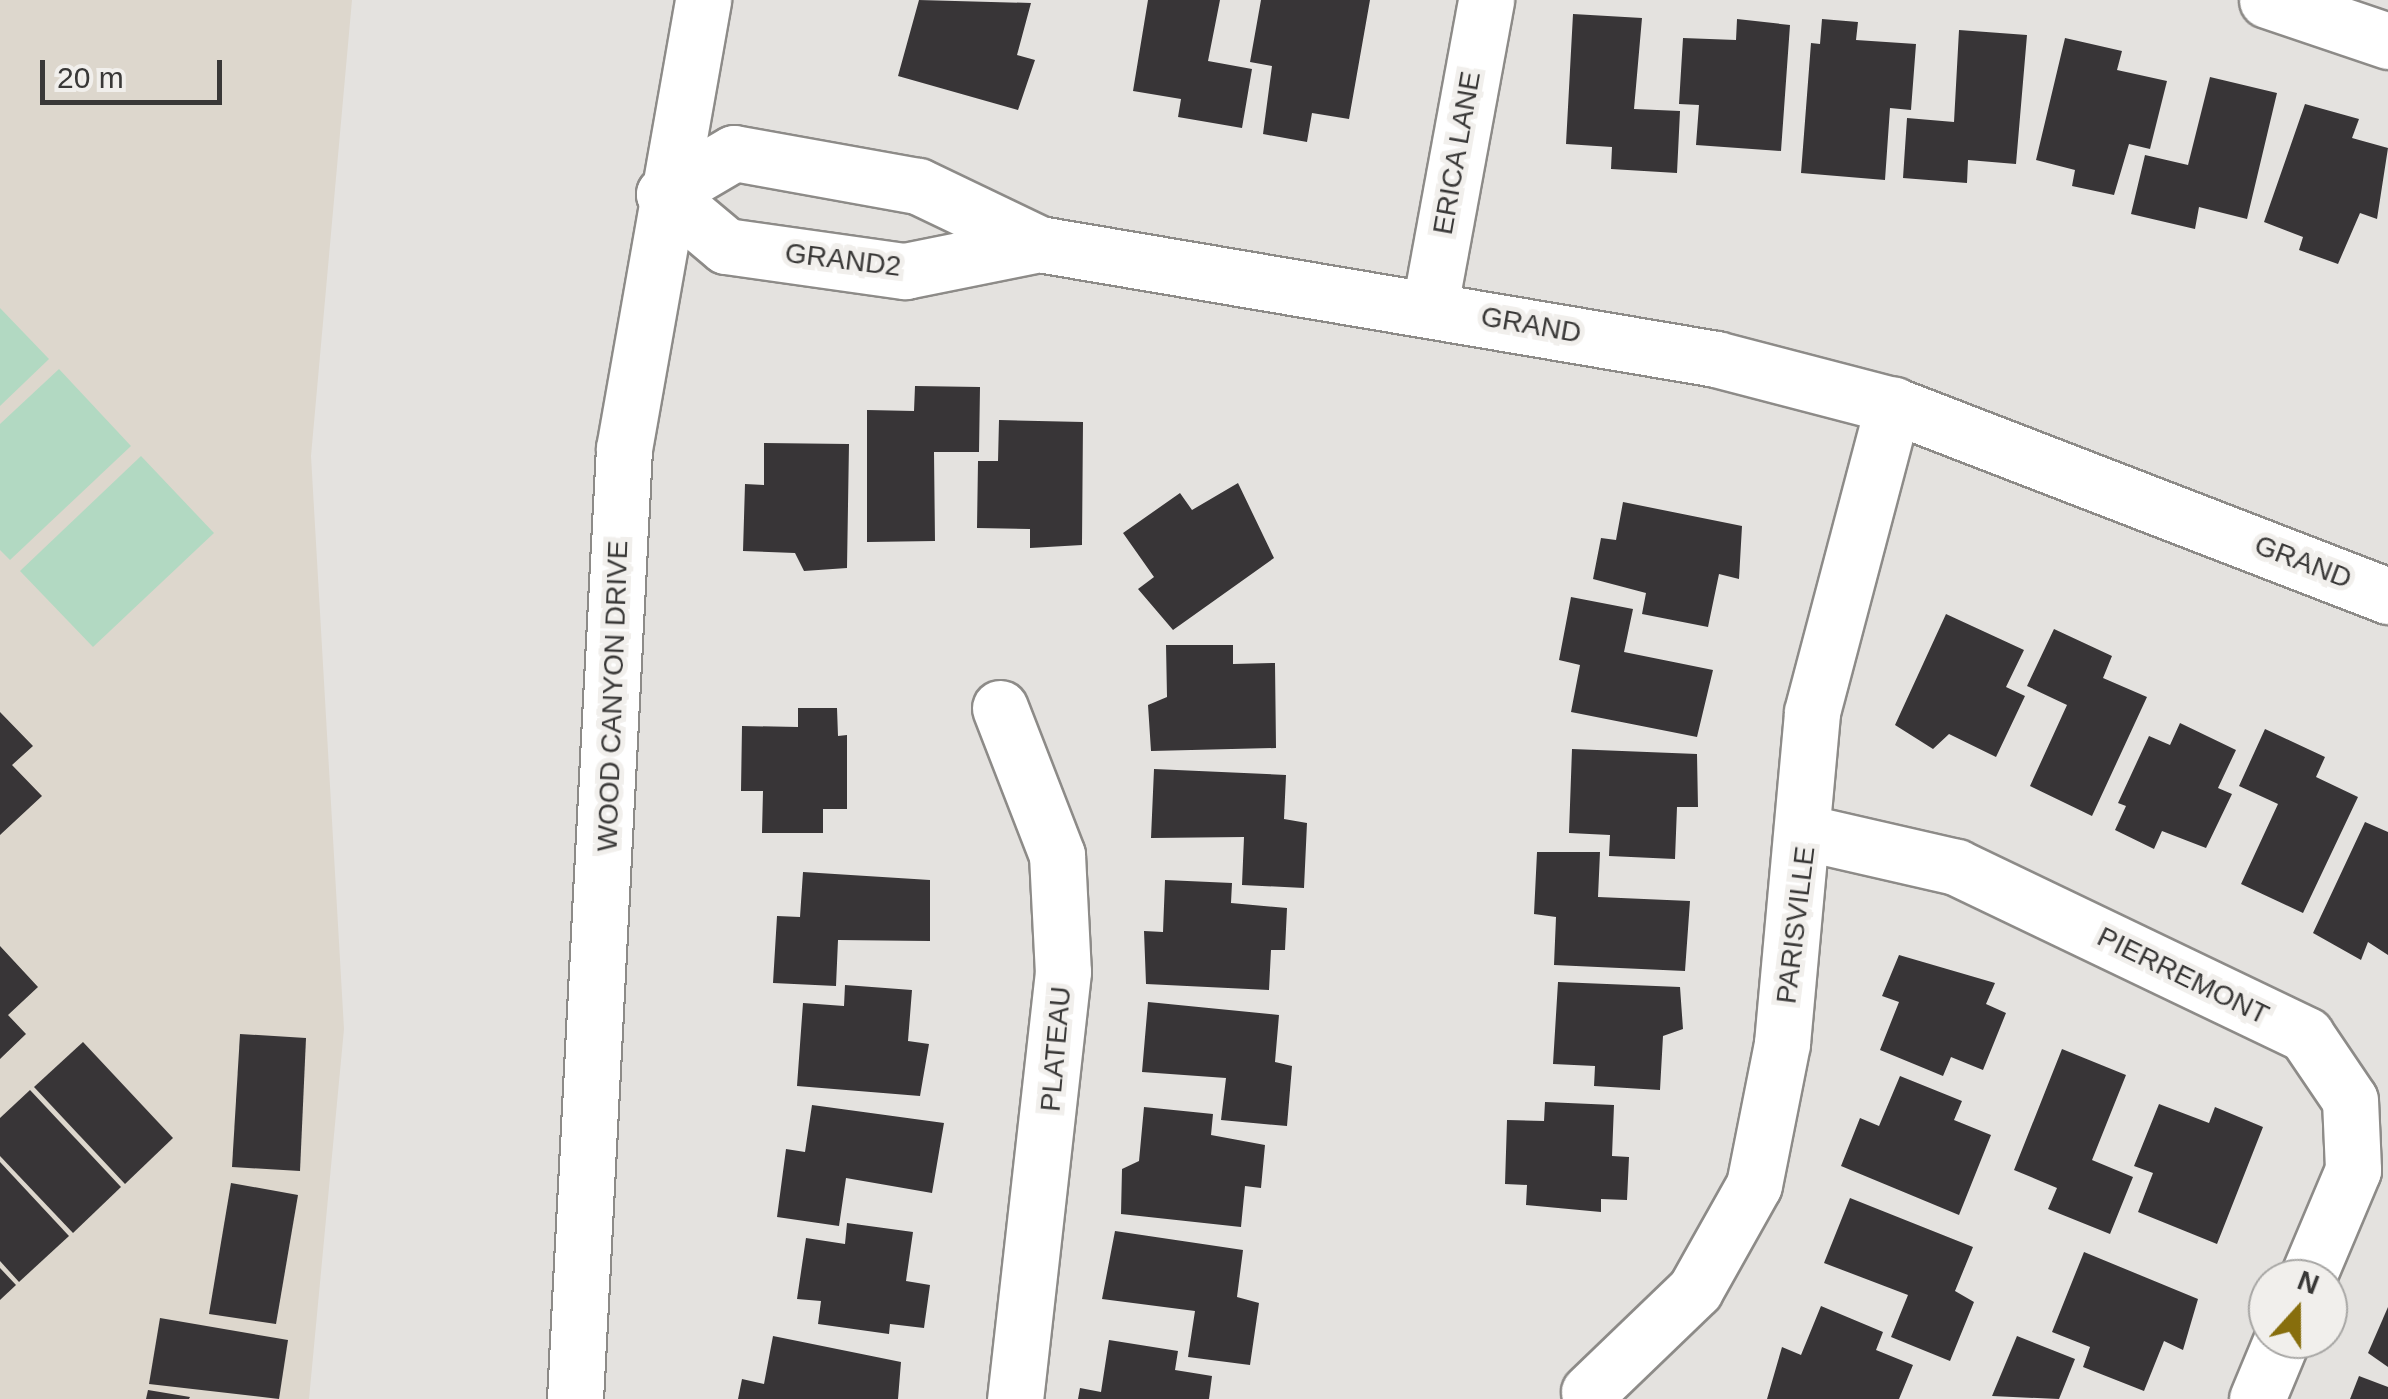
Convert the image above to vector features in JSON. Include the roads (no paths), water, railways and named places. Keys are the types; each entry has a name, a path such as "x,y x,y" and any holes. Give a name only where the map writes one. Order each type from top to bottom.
{"street":[{"name":"WOOD CANYON DRIVE","path":"575,1399 624,449 664,194 703,0"},
{"name":"ERICA LANE","path":"1430,306 1486,0"},
{"path":"2268,0 2388,41"},
{"name":"GRAND","path":"664,194 734,153 918,186 1039,244 1430,306 1716,359 1893,405 2388,596"},
{"name":"GRAND2","path":"664,194 726,246 905,271 1039,244"},
{"name":"PARISVILLE","path":"1588,1392 1695,1290 1754,1185 1808,833 1812,712 1893,405"},
{"name":"PLATEAU","path":"1000,708 1053,838 1064,972 1014,1399"},
{"name":"PIERREMONT","path":"1808,833 1956,867 2306,1035 2350,1100 2353,1170 2316,1259"},
{"path":"2257,1399 2274,1359"}]}
